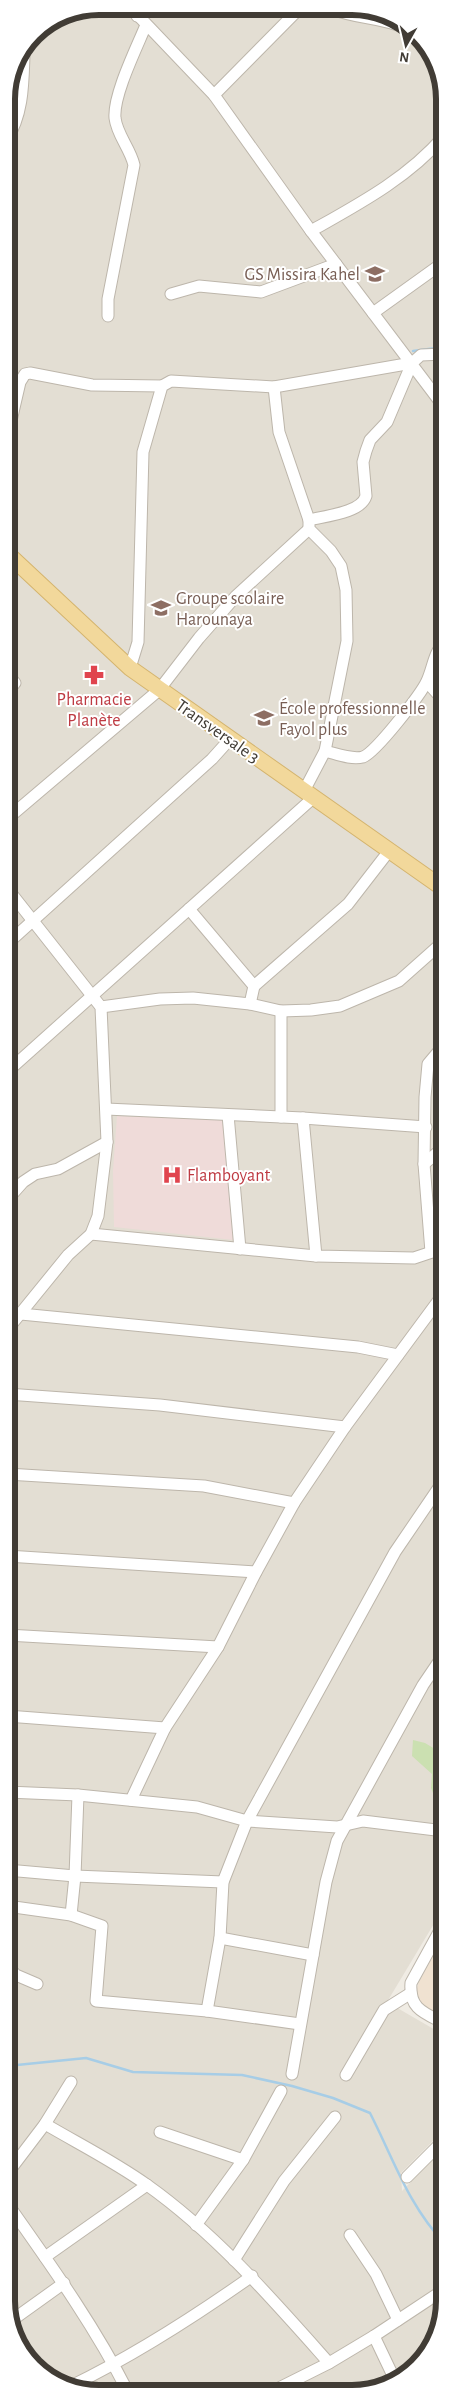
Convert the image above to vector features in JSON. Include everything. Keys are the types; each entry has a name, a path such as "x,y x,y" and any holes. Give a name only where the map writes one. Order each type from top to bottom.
{"main road":[{"name":"Transversale 3","path":"15,565 130,668 308,795 436,883"}],"street":[{"path":"137,15 214,96 311,231 436,396"},
{"path":"214,96 293,15"},
{"path":"348,15 384,21"},
{"path":"108,316 108,299 134,165 132,155 118,130 115,117 118,99 146,25"},
{"path":"15,128 21,103 23,63"},
{"path":"311,231 382,191 436,145"},
{"path":"171,294 199,286 261,292 336,264"},
{"path":"373,313 436,268"},
{"path":"15,812 160,690 198,638 236,596 309,524 357,508 365,502 363,462 370,440 387,422 412,363 421,355 436,354"},
{"path":"15,402 20,382 25,374 30,373 92,385 162,386 171,381 274,388 412,363"},
{"path":"130,668 138,642 138,575 143,452 162,386"},
{"path":"15,1065 190,908 308,795 325,751 347,642 346,590 341,566 309,524 279,432 274,388"},
{"path":"325,751 351,758 364,756 390,732 427,682 436,656"},
{"path":"427,682 436,692"},
{"path":"15,937 212,759 230,739"},
{"path":"250,1004 254,986 348,904 390,851"},
{"path":"15,898 94,995 101,1007 107,1142 98,1216 91,1234 68,1255 15,1321"},
{"path":"190,908 254,986"},
{"path":"101,1007 160,999 193,998 250,1004 281,1011 311,1010 340,1006 400,981 436,948"},
{"path":"281,1011 281,1116"},
{"path":"431,1252 424,1164 428,1064 436,1054"},
{"path":"106,1109 281,1116 426,1127"},
{"path":"228,1115 240,1249"},
{"path":"303,1118 316,1256"},
{"path":"15,1191 23,1182 35,1174 58,1169 107,1142"},
{"path":"424,1164 436,1154"},
{"path":"91,1234 316,1256 414,1258 436,1250"},
{"path":"132,1800 165,1728 218,1647 294,1503 346,1427 436,1304"},
{"path":"21,1314 358,1347 398,1355"},
{"path":"15,1395 160,1405 346,1427"},
{"path":"15,1474 204,1486 294,1503"},
{"path":"207,2011 220,1938 223,1882 247,1821 395,1552 436,1492"},
{"path":"15,1557 256,1572"},
{"path":"15,1635 218,1647"},
{"path":"292,2074 326,1882 338,1841 423,1685 436,1666"},
{"path":"15,1717 165,1728"},
{"path":"15,1792 78,1795 197,1807 247,1821 337,1827 349,1822 363,1821 436,1830"},
{"path":"71,1915 75,1876 78,1795"},
{"path":"15,1871 75,1876 223,1882"},
{"path":"15,1907 71,1915 102,1926 96,2001 207,2011 300,2024"},
{"path":"220,1938 313,1955"},
{"path":"436,1939 411,1983 410,1993 417,2008 436,2019"},
{"path":"15,1974 37,1984"},
{"path":"346,2075 384,2010 410,1993"},
{"path":"15,2163 45,2124 70,2082"},
{"path":"196,2225 243,2160 281,2091"},
{"path":"234,2260 284,2181 335,2117"},
{"path":"45,2124 146,2185 196,2225 252,2276 329,2363"},
{"path":"160,2132 243,2160"},
{"path":"407,2178 436,2147"},
{"path":"45,2257 146,2185"},
{"path":"15,2214 64,2283 124,2385"},
{"path":"350,2235 376,2274 398,2320"},
{"path":"79,2382 114,2365 184,2324 252,2276"},
{"path":"17,2317 64,2283"},
{"path":"285,2385 329,2363 374,2336 436,2294"},
{"path":"374,2336 392,2374"}],"shaded area":[{"path":"99,15 352,15 368,17 394,26 415,44 430,67 435,88 436,1920 387,2002 436,2030 436,2138 401,2173 402,2191 436,2156 436,2301 430,2333 415,2356 403,2368 379,2381 352,2385 99,2385 83,2383 72,2381 48,2368 32,2352 18,2323 15,2301 15,94 18,77 32,48 57,26 83,17"},
{"name":"Flamboyant","path":"117,1116 226,1120 234,1240 114,1227 113,1171"},
{"path":"436,1951 436,2013 423,2006 415,1995 419,1982"}],"green space":[{"path":"413,1740 425,1743 436,1750 436,1799 431,1788 432,1774 412,1756"}],"waterway":[{"path":"413,351 436,348"},
{"path":"15,2065 86,2058 133,2072 242,2075 292,2086 333,2098 370,2113 411,2198 436,2234"}],"place":[{"name":"GS Missira Kahel","path":"375,274"},
{"name":"Groupe scolaire Harounaya","path":"161,608"},
{"name":"Pharmacie Planète","path":"94,675"},
{"name":"École professionnelle Fayol plus","path":"264,718"},
{"name":"Flamboyant","path":"172,1175"}]}
